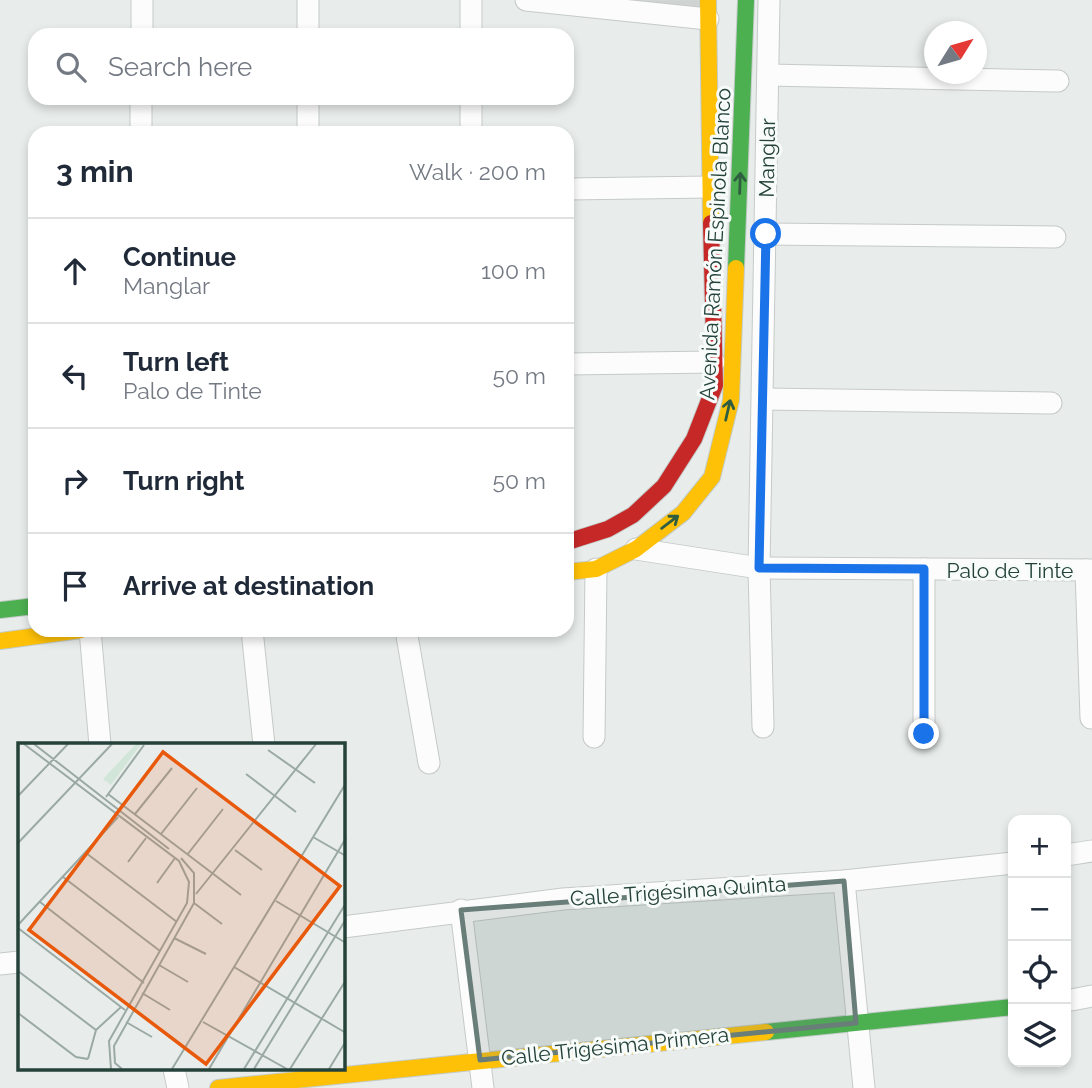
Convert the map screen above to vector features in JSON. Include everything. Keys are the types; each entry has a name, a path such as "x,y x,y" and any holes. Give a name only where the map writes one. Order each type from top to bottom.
{"main road":[{"name":"Avenida Ramón Espinola Blanco","path":"574,540 608,529 633,515 664,486 694,439 715,385 710,187 726,47 746,0"},
{"name":"Avenida Ramón Espinola Blanco","path":"574,571 596,569 636,549 683,513 712,477 731,400 726,47 708,9"},
{"path":"0,610 28,607"},
{"path":"0,641 29,637"},
{"name":"Calle Trigésima Primera","path":"218,1088 460,1064 480,1059 1008,1008"}],"street":[{"path":"142,0 142,28"},
{"path":"308,0 308,28"},
{"path":"471,0 471,28"},
{"path":"526,0 708,9"},
{"name":"Manglar","path":"763,727 759,568 769,0"},
{"path":"768,75 1058,81"},
{"path":"141,105 141,126"},
{"path":"308,105 308,126"},
{"path":"471,105 471,126"},
{"path":"574,189 710,187"},
{"path":"766,234 1055,237"},
{"path":"574,364 714,362"},
{"path":"763,399 1051,403"},
{"name":"Palo de Tinte","path":"636,549 759,568 1089,570"},
{"path":"594,737 596,569"},
{"path":"924,569 924,734"},
{"path":"1089,570 1091,718"},
{"path":"91,637 100,743"},
{"path":"253,637 264,743"},
{"path":"407,637 429,763"},
{"path":"1071,854 1092,851"},
{"name":"Calle Trigésima Quinta","path":"345,927 563,899 844,881 1008,864"},
{"path":"844,881 864,1088"},
{"path":"461,910 483,1088"},
{"path":"0,964 18,962"},
{"path":"1071,1000 1092,996"},
{"path":"174,1070 178,1088"}],"highlighted area":[{"path":"844,881 856,1023 480,1060 461,910"}],"building":[{"path":"625,0 698,0 698,8"}],"traffic: fast":[{"path":"736,268 746,0"},
{"path":"0,610 28,607"},
{"path":"766,1032 1008,1008"}],"traffic: slow":[{"path":"708,0 711,223"},
{"path":"574,571 596,569 636,549 683,513 712,477 731,400 736,268"},
{"path":"0,641 29,637"},
{"path":"218,1088 766,1032"}],"traffic: jam":[{"path":"574,540 608,529 633,515 664,486 694,439 715,385 711,223"}],"route":[{"path":"766,234 759,568 924,569 924,734"}]}
